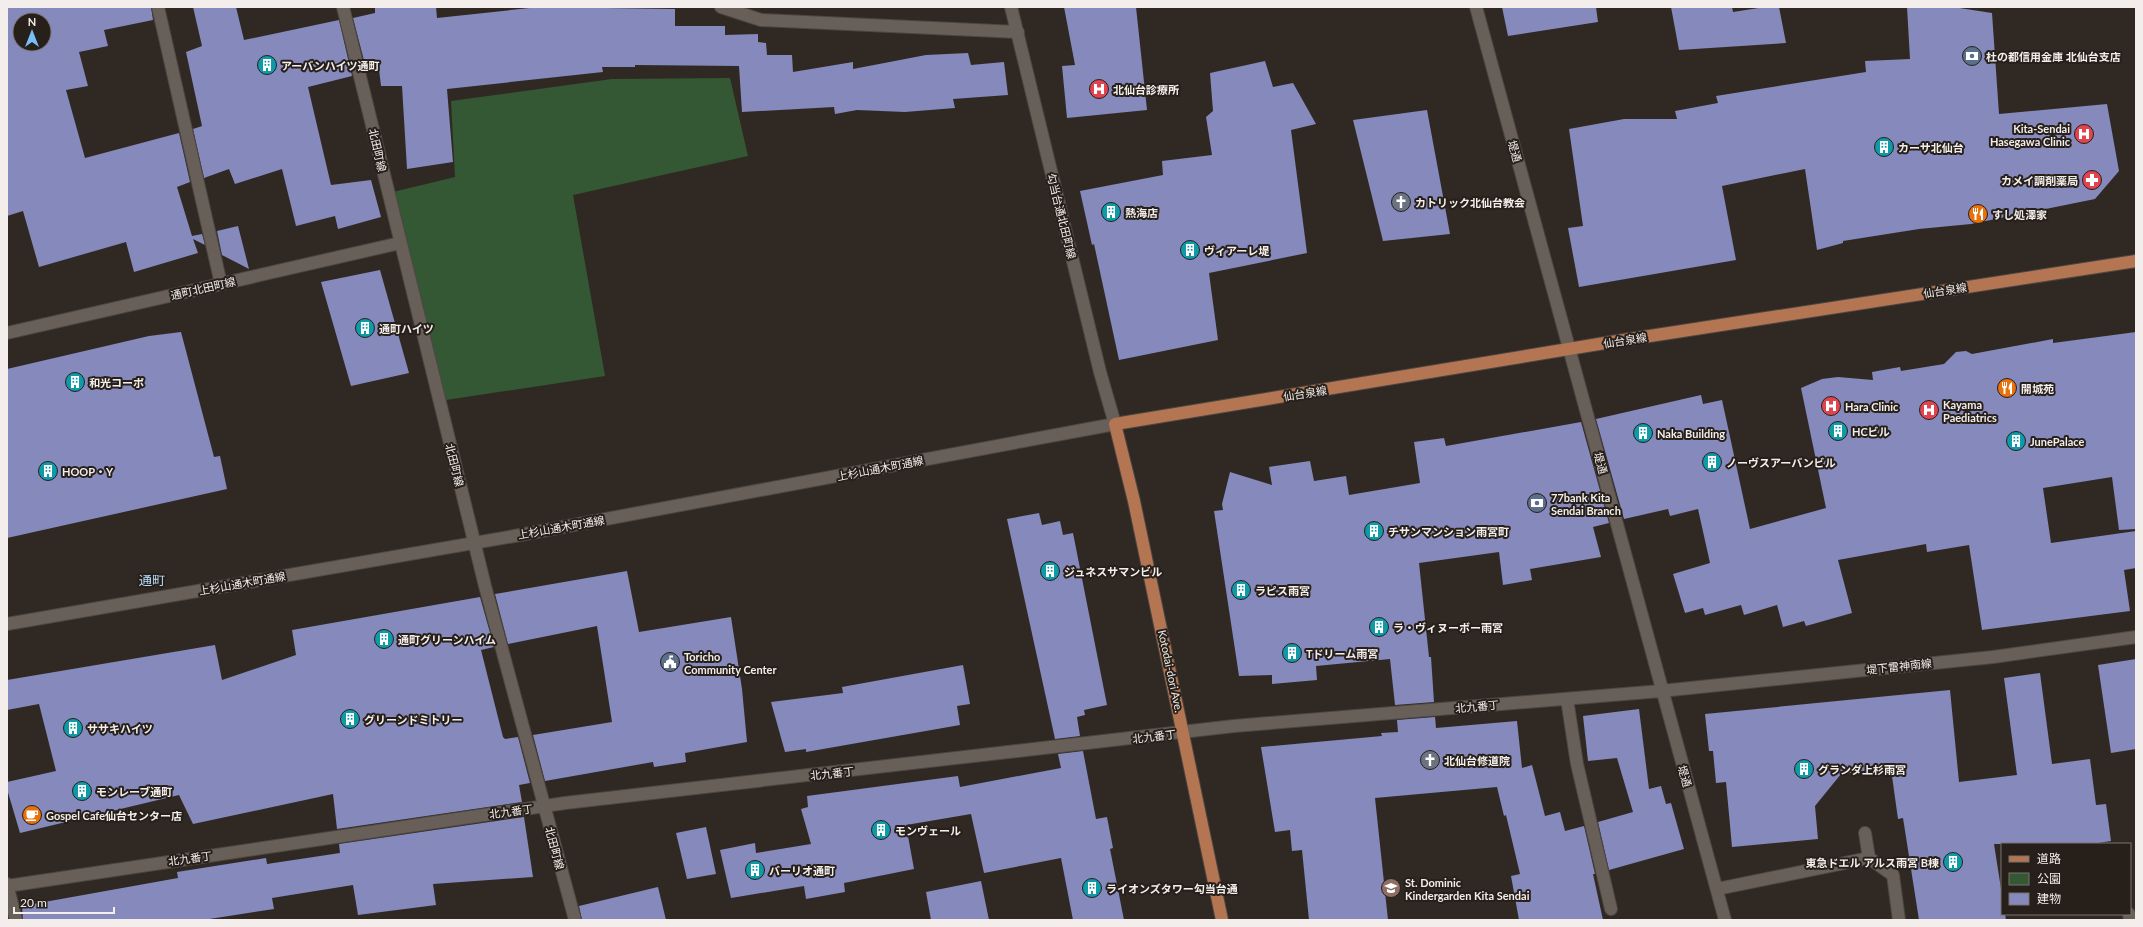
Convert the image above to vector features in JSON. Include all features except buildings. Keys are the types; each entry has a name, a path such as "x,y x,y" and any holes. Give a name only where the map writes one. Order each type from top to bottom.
{"main road":[{"name":"仙台泉線","path":"1115,424 1571,349 2136,261"},
{"name":"Kotodai-dori Ave.","path":"1115,424 1134,501 1184,732 1222,920"}],"street":[{"path":"158,7 221,284"},
{"name":"北田町線","path":"343,7 474,542 575,920"},
{"path":"721,7 761,20 1018,32"},
{"name":"勾当台通北田町線","path":"1011,7 1100,372 1115,424"},
{"name":"堤通","path":"1476,7 1571,349 1661,691 1725,920"},
{"name":"通町北田町線","path":"7,333 400,243"},
{"name":"上杉山通木町通線","path":"7,624 474,542 1115,424"},
{"name":"堤下雷神南線","path":"1661,691 2000,656 2136,637"},
{"name":"北九番丁","path":"7,885 544,806 1250,725 1661,691"},
{"path":"1567,699 1577,764 1611,909"},
{"path":"1865,833 1869,858 1893,875 1899,920"},
{"path":"1717,889 1869,858"},
{"path":"7,885 16,920"}],"green space":[{"path":"730,78 748,156 573,195 605,376 446,400 393,192 455,177 451,101 612,79"}],"place":[{"name":"杜の都信用金庫 北仙台支店","path":"1972,56"},
{"name":"アーバンハイツ通町","path":"267,65"},
{"name":"北仙台診療所","path":"1099,89"},
{"name":"Kita-Sendai Hasegawa Clinic","path":"2084,134"},
{"name":"カーサ北仙台","path":"1884,147"},
{"name":"カメイ調剤薬局","path":"2092,180"},
{"name":"カトリック北仙台教会","path":"1401,202"},
{"name":"熱海店","path":"1111,212"},
{"name":"すし処澤家","path":"1978,214"},
{"name":"ヴィアーレ堤","path":"1190,250"},
{"name":"通町ハイツ","path":"365,328"},
{"name":"和光コーポ","path":"75,382"},
{"name":"開城苑","path":"2007,388"},
{"name":"Hara Clinic","path":"1831,406"},
{"name":"Kayama Paediatrics","path":"1929,410"},
{"name":"HCビル","path":"1838,431"},
{"name":"Naka Building","path":"1643,433"},
{"name":"JunePalace","path":"2016,441"},
{"name":"ノーヴスアーバンビル","path":"1712,462"},
{"name":"HOOP・Y","path":"48,471"},
{"name":"77bank Kita Sendai Branch","path":"1537,503"},
{"name":"チサンマンション雨宮町","path":"1374,531"},
{"name":"ジュネスサマンビル","path":"1050,571"},
{"name":"ラピス雨宮","path":"1241,590"},
{"name":"ラ・ヴィヌーボー雨宮","path":"1379,627"},
{"name":"通町グリーンハイム","path":"384,639"},
{"name":"Tドリーム雨宮","path":"1292,653"},
{"name":"Toricho Community Center","path":"670,662"},
{"name":"グリーンドミトリー","path":"350,719"},
{"name":"ササキハイツ","path":"73,728"},
{"name":"北仙台修道院","path":"1430,760"},
{"name":"グランダ上杉雨宮","path":"1804,769"},
{"name":"モンレーブ通町","path":"82,791"},
{"name":"Gospel Cafe仙台センター店","path":"32,815"},
{"name":"モンヴェール","path":"881,830"},
{"name":"東急ドエル アルス雨宮 B棟","path":"1953,862"},
{"name":"バーリオ通町","path":"755,870"},
{"name":"ライオンズタワー勾当台通","path":"1092,888"},
{"name":"St. Dominic Kindergarden Kita Sendai","path":"1391,888"}],"district":[{"name":"通町","path":"152,580"}]}
